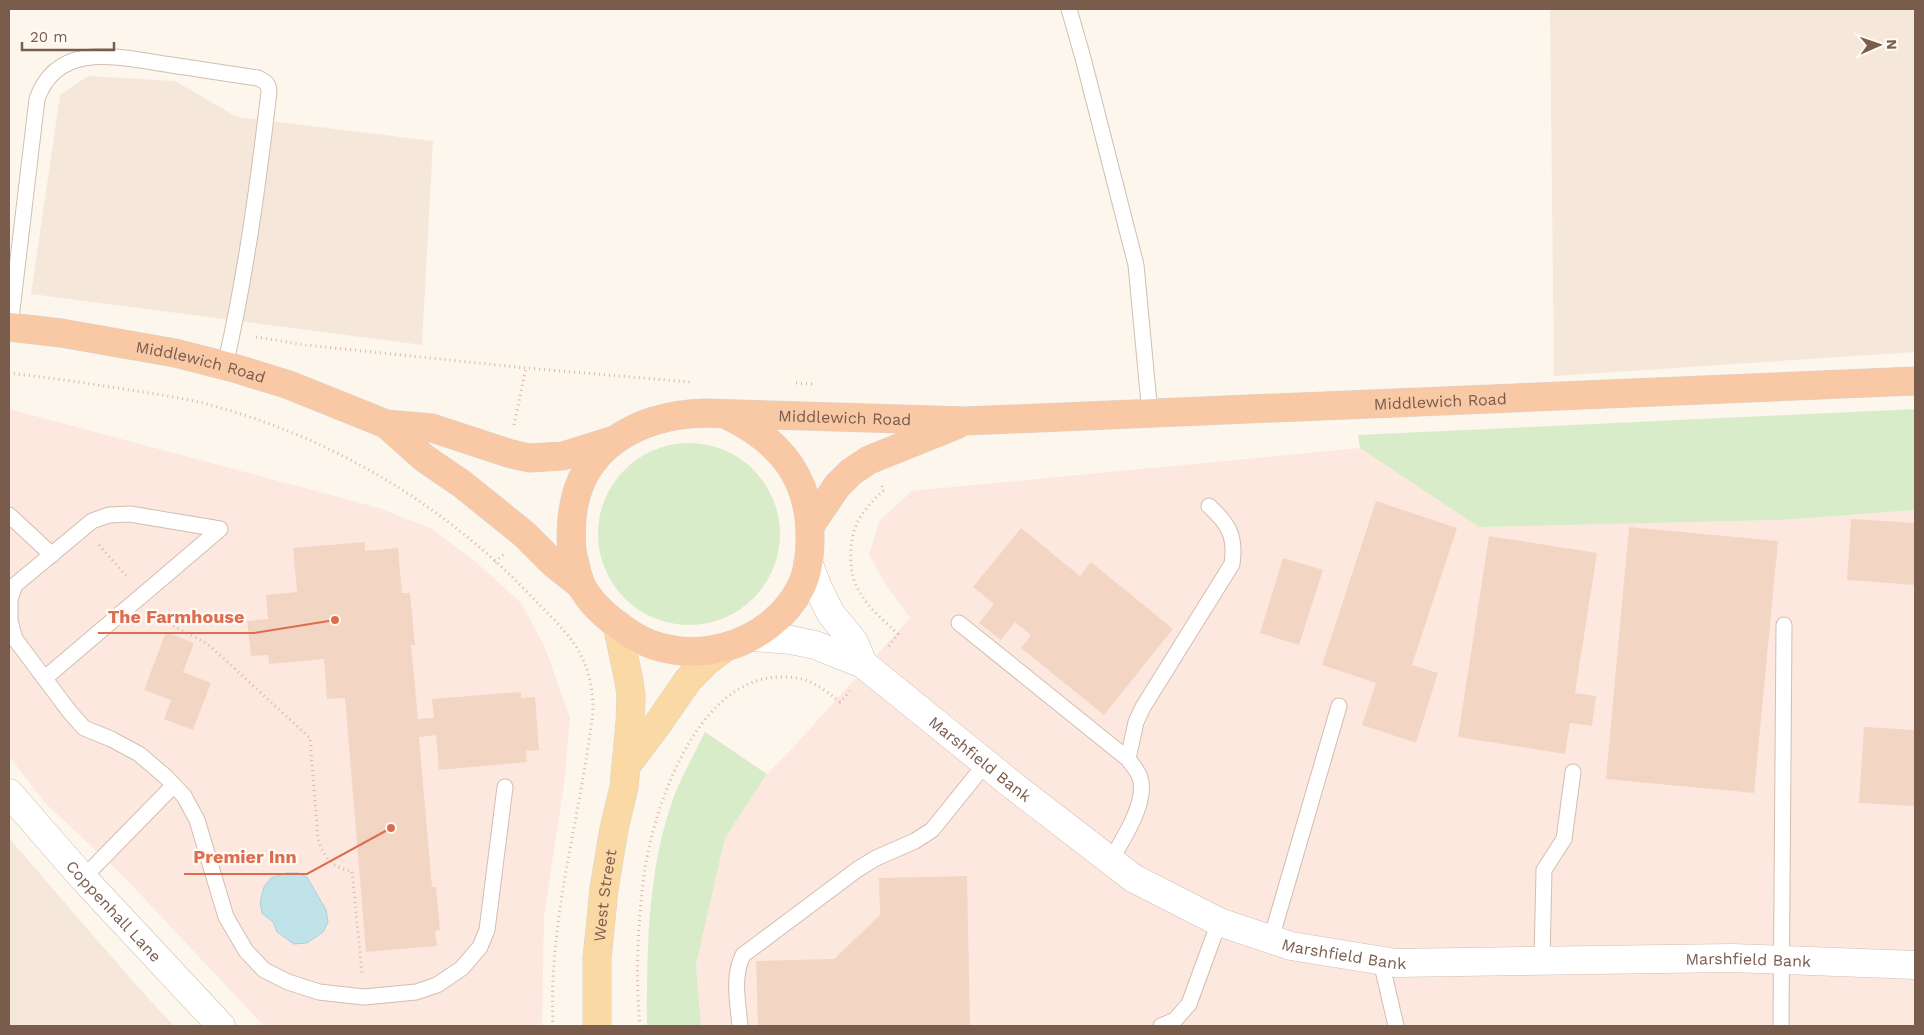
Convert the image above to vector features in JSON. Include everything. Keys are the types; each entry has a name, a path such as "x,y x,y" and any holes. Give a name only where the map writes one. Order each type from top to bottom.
{"highway":[{"name":"Middlewich Road","path":"10,327 61,333 175,353 289,385 386,424 432,428 529,458 563,456 615,439 628,430 646,423 688,414 966,421 1915,381"},
{"path":"615,439 591,464 581,482 573,508 571,531 573,557 581,585 599,607 617,624 636,638 653,646 686,652 726,647 753,637 771,624 789,604 801,586 808,562 810,526 805,496 796,474 780,453 762,434 744,422 724,414"},
{"name":"Middlewich Road","path":"810,526 837,486 851,472 869,460 966,421"},
{"name":"Middlewich Road","path":"386,424 424,458 462,484 524,534 553,563 581,585"}],"main road":[{"name":"West Street","path":"597,1026 597,960 604,889 614,829 624,787 631,696 626,661 617,624"},
{"path":"626,766 688,680 706,662 726,647"}],"street":[{"path":"808,562 831,614 854,642 866,667"},
{"name":"Marshfield Bank","path":"753,637 791,640 815,645 866,667 1110,862 1133,878 1219,922 1291,946 1396,963 1782,960 1915,965"},
{"name":"Coppenhall Lane","path":"9,793 83,878 221,1026"}],"lane":[{"path":"1069,9 1136,265 1150,414"},
{"path":"10,327 37,99 41,87 47,78 60,66 98,56 128,58 258,78 266,82 269,86 269,92 259,176 230,367"},
{"path":"1128,758 1136,722 1143,707 1232,564 1234,546 1229,530 1224,520 1209,506"},
{"path":"45,678 220,529 130,514 108,515 92,521 15,585 9,599 10,621 15,639 45,678 84,728 111,739 139,754 184,796 197,820 226,917 246,951 264,970 288,982 319,992 364,997 416,992 437,985 462,968 480,947 487,930 505,787"},
{"path":"9,515 52,555"},
{"path":"959,623 1128,758 1140,775 1141,798 1128,829 1110,862"},
{"path":"1781,1026 1784,626"},
{"path":"1271,939 1339,706"},
{"path":"740,1026 736,987 738,966 743,955 858,869 876,858 915,841 932,830 986,763"},
{"path":"1542,961 1544,870 1564,839 1573,772"},
{"path":"83,878 174,785"},
{"path":"1161,1026 1176,1020 1189,1004 1219,922"},
{"path":"1381,961 1396,1026"}],"path":[{"path":"230,367 251,336 306,345 507,366 694,382"},
{"path":"9,373 93,384 212,405 264,421 309,440 346,458 440,514 520,584 577,646 589,670 593,692 593,711 565,871 555,946 553,1026"},
{"path":"794,384 812,384 813,417"},
{"path":"640,1026 638,956 645,868 662,804 676,770 701,723 727,696 743,686 774,677 807,681 821,687 840,702 866,667 898,634 879,617 865,600 857,587 852,572 851,539 856,525 871,502 884,490 869,460"},
{"path":"84,527 166,621 210,646 310,738 318,839 323,853 331,864 352,871 364,997"}],"shaded area":[{"path":"1550,9 1915,9 1915,352 1554,376"},
{"path":"88,76 175,81 237,117 433,141 422,345 31,294 60,95"},
{"path":"9,409 379,508 432,529 476,562 521,603 544,645 570,718 565,777 544,917 542,1026 264,1026 121,874 45,803 9,756"},
{"path":"1360,448 1479,527 1781,520 1915,510 1915,1026 701,1026 696,965 725,838 767,774 910,618 886,585 869,555 879,521 912,491"},
{"path":"9,838 136,985 174,1026 9,1026"}],"green space":[{"path":"1915,409 1915,510 1781,520 1479,527 1360,448 1358,435"},
{"path":"689,443 707,445 724,450 747,464 759,476 773,499 778,516 780,534 778,552 773,569 759,592 747,604 724,618 707,623 689,625 671,623 654,618 631,604 619,592 605,569 600,552 598,534 600,516 605,499 619,476 631,464 654,450 671,445"},
{"path":"705,732 767,774 725,838 696,965 701,1026 647,1026 650,916 662,834 681,779"}],"water":[{"path":"286,873 298,873 307,877 326,910 328,922 323,932 307,943 294,944 277,932 273,922 262,913 260,902 264,887 271,878"}],"building":[{"path":"1376,501 1457,528 1412,665 1438,673 1416,743 1362,725 1376,683 1322,665"},
{"path":"1851,519 1915,523 1915,585 1847,580"},
{"path":"1629,527 1778,541 1754,793 1606,779"},
{"path":"1021,528 1080,576 1091,562 1173,629 1104,715 1021,648 1031,635 1015,622 1001,640 979,623 994,604 973,587"},
{"path":"1489,536 1597,553 1575,693 1596,696 1592,726 1570,723 1565,754 1458,737"},
{"path":"365,542 365,551 398,548 402,593 410,593 415,645 411,645 418,719 434,718 432,699 521,692 521,698 535,697 539,750 526,751 527,762 439,770 436,735 419,737 432,887 436,887 440,930 435,931 437,946 366,952 345,698 327,699 324,659 269,664 268,655 251,656 247,621 268,619 266,595 297,592 293,548"},
{"path":"1283,558 1323,570 1299,645 1260,633"},
{"path":"166,632 194,643 183,672 211,683 193,730 164,719 171,700 144,690"},
{"path":"1864,727 1915,730 1915,806 1859,803"},
{"path":"967,876 970,1026 758,1026 756,961 834,959 880,915 879,878"}],"place":[{"name":"The Farmhouse","path":"335,620"},
{"name":"Premier Inn","path":"391,828"}]}
